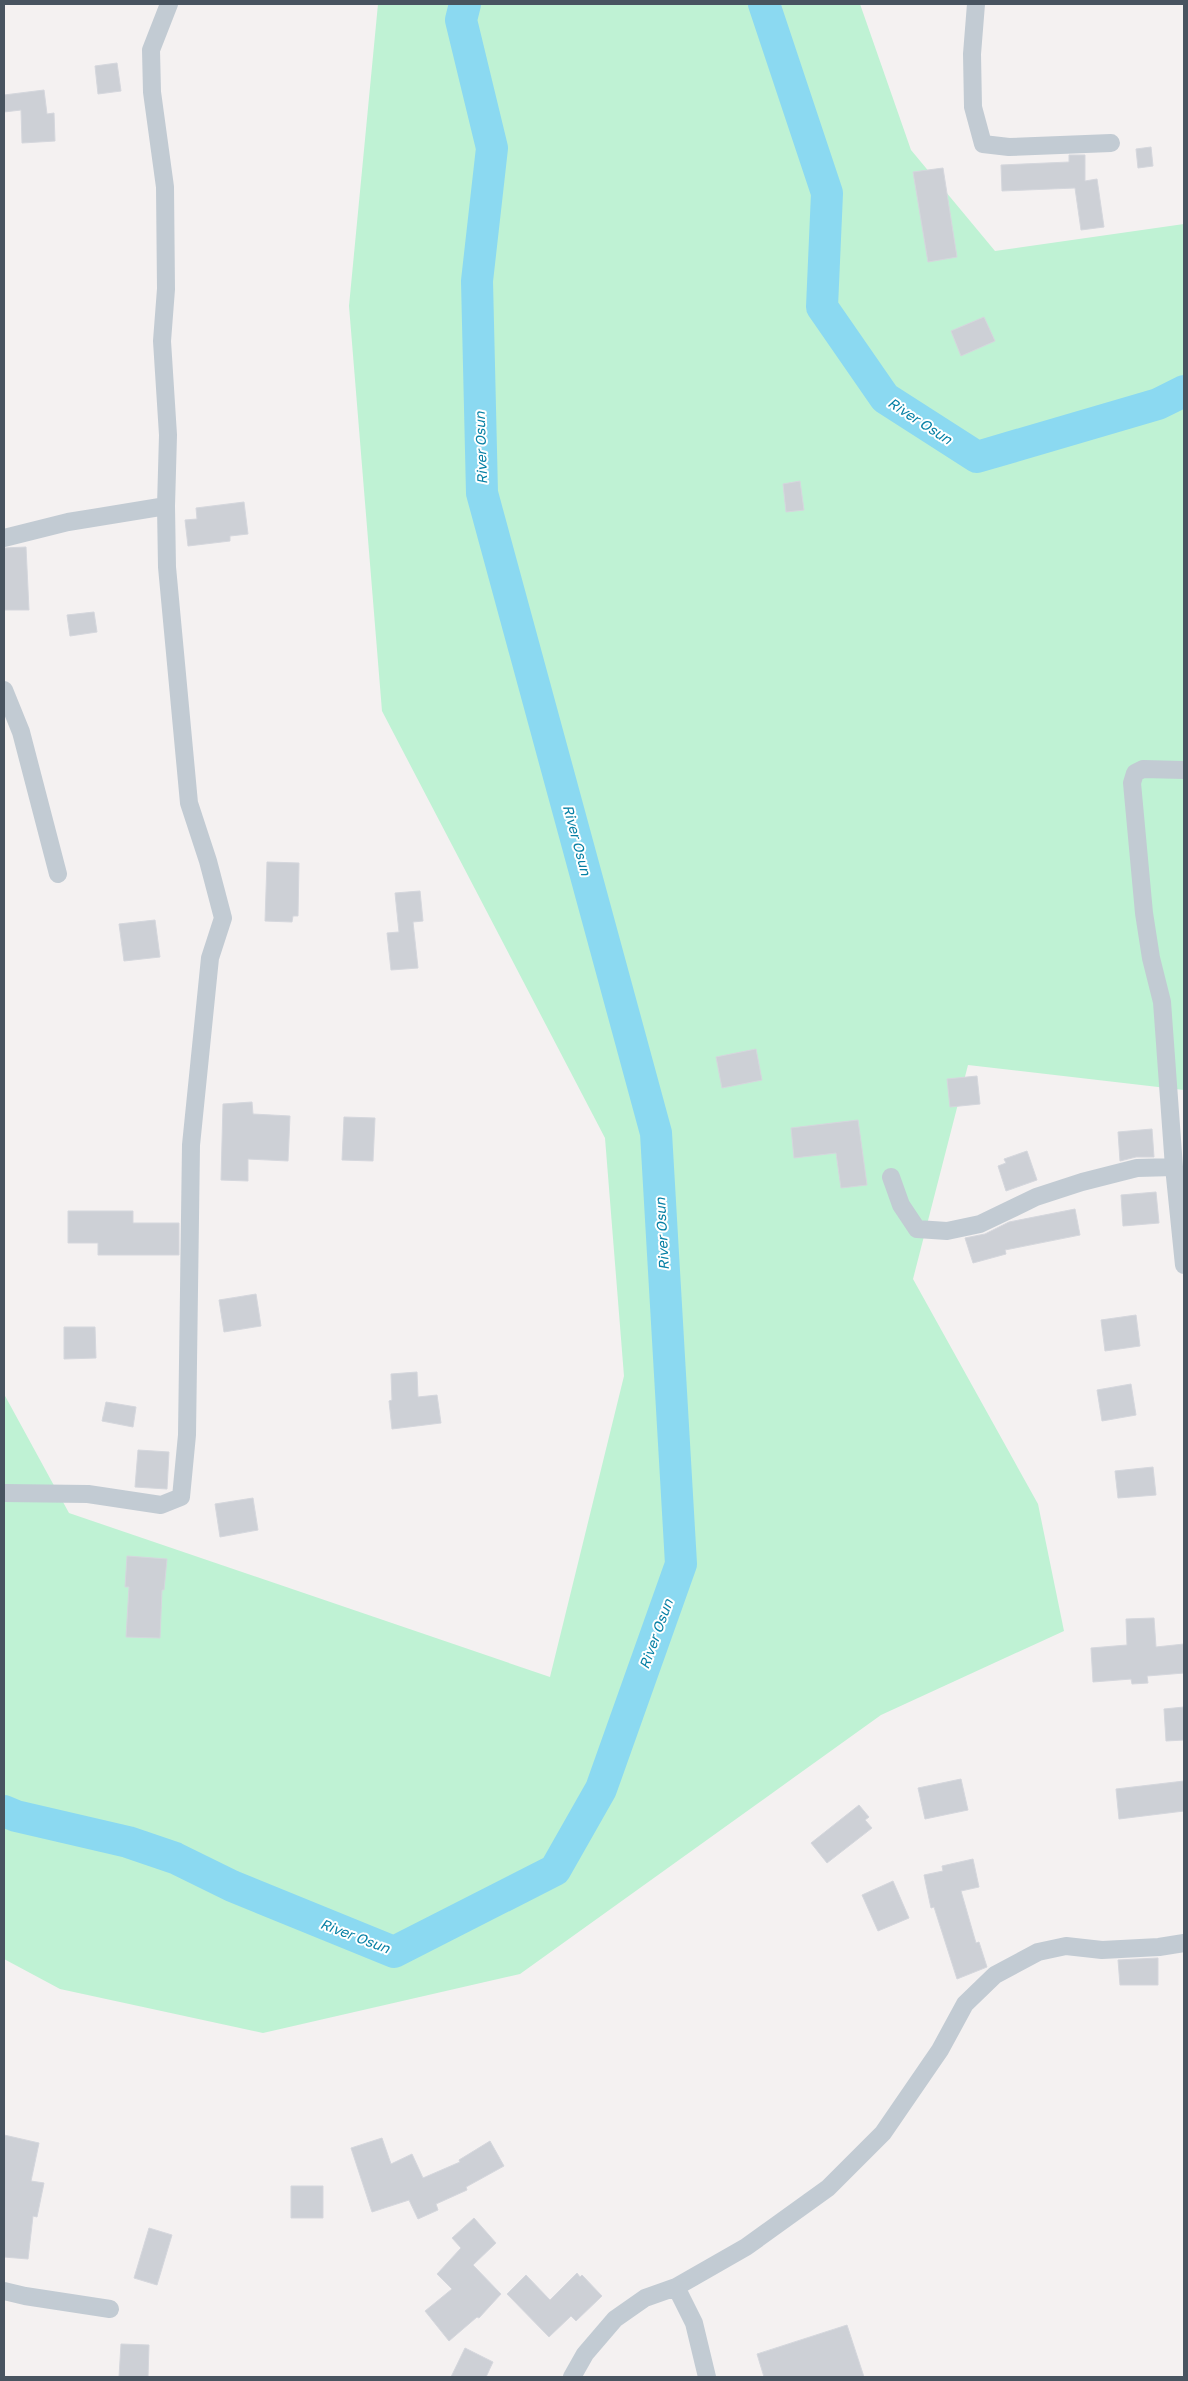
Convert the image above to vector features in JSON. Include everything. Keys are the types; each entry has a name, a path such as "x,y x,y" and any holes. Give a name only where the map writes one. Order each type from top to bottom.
{"street":[{"path":"4,1493 88,1494 161,1505 181,1497 187,1435 191,1145 210,958 223,918 189,803 167,567 168,435 162,341 166,289 165,187 152,92 151,50 169,4"},
{"path":"976,4 972,54 973,107 983,144 1009,147 1112,143"},
{"path":"4,538 68,522 166,506"},
{"path":"4,690 21,732 58,874"},
{"path":"1184,770 1144,770 1135,773 1132,783 1144,913 1151,958 1162,1002 1174,1167 1184,1265"},
{"path":"891,1177 901,1206 917,1229 947,1231 980,1224 1036,1197 1082,1182 1137,1168 1174,1167"},
{"path":"572,2377 585,2354 615,2319 645,2298 676,2287 746,2247 828,2188 883,2133 940,2050 965,2004 995,1975 1038,1952 1066,1946 1102,1950 1160,1948 1184,1943"},
{"path":"676,2287 694,2323 707,2377"},
{"path":"4,2291 110,2309"}],"green space":[{"path":"378,4 860,4 911,150 995,251 1184,224 1184,1090 968,1065 913,1279 1038,1504 1064,1631 881,1715 520,1974 263,2033 60,1989 4,1959 4,1394 69,1513 550,1677 624,1376 605,1138 382,711 349,306"}],"building":[{"path":"117,63 121,91 98,94 95,66"},
{"path":"44,90 47,114 54,113 55,141 22,143 21,110 4,112 4,95"},
{"path":"1151,147 1153,166 1138,168 1136,149"},
{"path":"1069,155 1085,155 1085,181 1097,179 1104,227 1081,230 1075,188 1002,191 1001,165 1069,162"},
{"path":"943,168 957,257 928,262 913,172"},
{"path":"984,317 995,341 961,356 951,331"},
{"path":"800,481 804,510 786,512 783,484"},
{"path":"244,502 248,534 230,536 230,541 188,546 185,520 197,519 196,508"},
{"path":"26,547 29,610 4,610 4,548"},
{"path":"94,612 97,632 70,636 67,615"},
{"path":"267,862 299,863 298,916 293,916 292,922 265,921"},
{"path":"420,891 423,921 413,922 418,968 391,970 387,933 399,932 395,893"},
{"path":"155,920 160,957 124,961 119,924"},
{"path":"756,1049 762,1080 722,1088 716,1057"},
{"path":"977,1076 980,1104 950,1107 947,1079"},
{"path":"252,1102 253,1114 290,1116 288,1161 248,1159 248,1181 221,1180 223,1104"},
{"path":"344,1117 375,1118 373,1161 342,1160"},
{"path":"858,1120 867,1185 841,1188 836,1153 794,1158 791,1128"},
{"path":"1152,1129 1154,1157 1136,1157 1120,1161 1118,1132"},
{"path":"1027,1151 1037,1180 1006,1191 998,1166 1006,1163 1004,1159"},
{"path":"1156,1192 1159,1223 1123,1226 1121,1195"},
{"path":"1075,1209 1080,1235 1005,1250 1006,1254 973,1263 965,1238 985,1234 1009,1222"},
{"path":"68,1211 133,1211 133,1223 179,1223 179,1255 98,1255 98,1243 68,1243"},
{"path":"256,1294 261,1326 224,1332 219,1300"},
{"path":"1136,1315 1140,1346 1105,1351 1101,1320"},
{"path":"64,1327 95,1327 96,1358 64,1359"},
{"path":"417,1372 418,1397 437,1395 441,1423 392,1429 389,1401 392,1400 391,1374"},
{"path":"1131,1384 1136,1415 1102,1421 1097,1390"},
{"path":"106,1402 136,1407 133,1427 102,1421"},
{"path":"138,1450 169,1452 167,1489 135,1487"},
{"path":"1153,1467 1156,1495 1118,1498 1115,1471"},
{"path":"253,1498 258,1530 220,1537 215,1504"},
{"path":"127,1556 167,1559 164,1590 162,1590 160,1638 126,1637 129,1587 125,1587"},
{"path":"1154,1618 1156,1647 1184,1644 1184,1673 1147,1676 1148,1683 1132,1684 1131,1679 1093,1682 1091,1648 1127,1645 1126,1619"},
{"path":"1184,1707 1184,1740 1166,1741 1164,1709"},
{"path":"961,1779 968,1810 925,1819 918,1788"},
{"path":"1184,1781 1184,1811 1119,1819 1116,1789"},
{"path":"859,1805 869,1817 865,1820 872,1828 827,1863 811,1843"},
{"path":"973,1859 979,1887 961,1891 976,1943 979,1942 987,1967 957,1979 934,1907 931,1908 924,1875 943,1871 942,1866"},
{"path":"893,1881 909,1918 878,1931 862,1895"},
{"path":"1158,1958 1158,1985 1120,1985 1118,1960"},
{"path":"4,2135 39,2143 31,2181 44,2183 37,2217 33,2216 28,2259 4,2257"},
{"path":"382,2138 391,2164 412,2154 423,2178 460,2162 459,2160 490,2141 504,2166 466,2187 467,2190 436,2204 438,2210 418,2219 409,2200 372,2212 351,2148"},
{"path":"291,2186 323,2186 323,2218 291,2218"},
{"path":"474,2218 496,2243 473,2265 501,2294 479,2318 477,2317 449,2341 425,2311 452,2289 437,2274 461,2248 452,2238"},
{"path":"149,2228 172,2235 157,2285 134,2278"},
{"path":"577,2273 580,2277 582,2275 602,2296 576,2321 571,2316 549,2337 507,2294 526,2275 550,2300"},
{"path":"847,2325 864,2377 764,2377 757,2354"},
{"path":"121,2344 149,2345 148,2377 119,2377"},
{"path":"465,2348 493,2362 486,2377 451,2377"}],"waterway":[{"name":"River Osun","path":"4,1811 16,1816 128,1842 175,1858 232,1886 394,1952 555,1870 601,1789 681,1564 656,1133 482,493 477,281 492,148 461,20 465,4"},
{"name":"River Osun","path":"764,4 827,193 822,307 885,398 977,457 1158,404 1184,391"}]}
